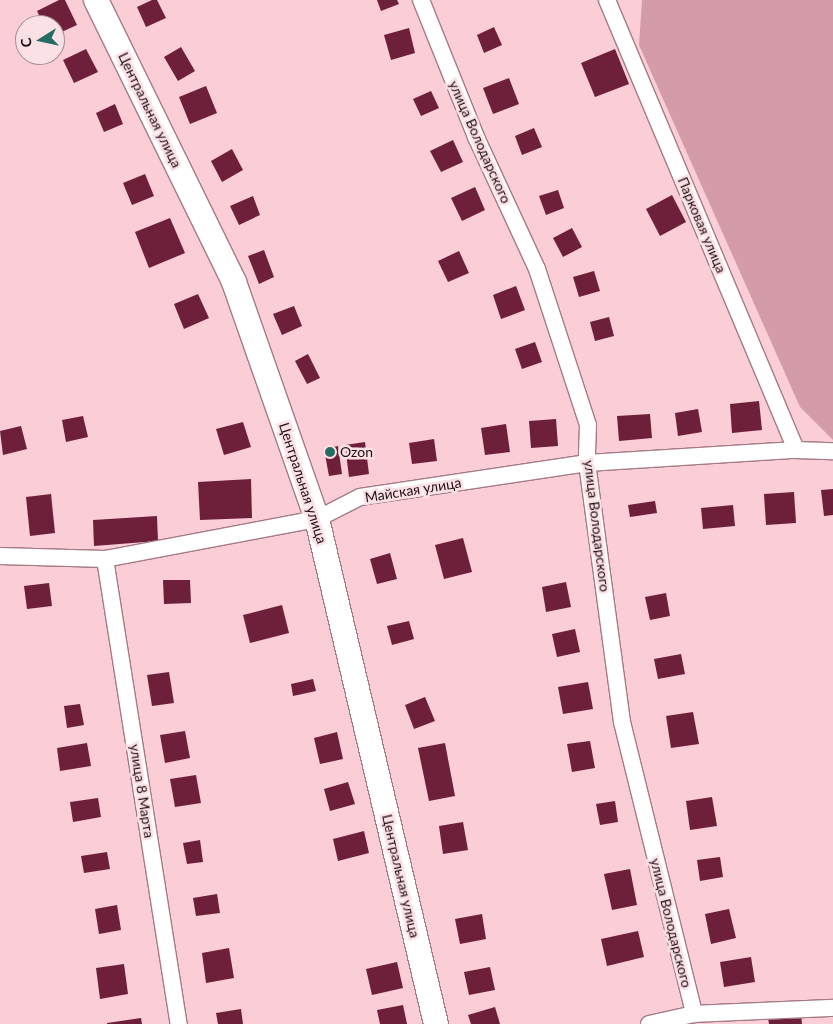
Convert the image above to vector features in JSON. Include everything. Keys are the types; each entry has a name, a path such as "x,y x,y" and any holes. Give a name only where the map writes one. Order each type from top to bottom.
{"main road":[{"name":"Центральная улица","path":"96,0 234,282 317,519 436,1024"}],"street":[{"name":"улица Володарского","path":"421,0 476,137 537,269 588,424 588,463 622,722 694,1014"},
{"name":"Парковая улица","path":"607,0 796,450"},
{"name":"Майская улица","path":"0,556 105,559 317,519 360,497 588,463 796,450 833,451"},
{"name":"улица 8 Марта","path":"105,559 179,1024"},
{"path":"649,1024 694,1014 833,1008"}],"shaded area":[{"path":"642,0 833,0 833,440 800,407 639,45"}],"building":[{"path":"59,0 65,0 77,25 65,30 65,15 39,15 37,11"},
{"path":"152,0 157,0 166,18 146,27 137,7"},
{"path":"377,0 397,0 399,4 381,11"},
{"path":"494,27 502,45 484,53 477,35"},
{"path":"409,28 415,53 391,60 384,35"},
{"path":"181,47 195,71 178,81 164,57"},
{"path":"86,49 98,72 74,83 65,64 65,59"},
{"path":"615,49 629,84 595,97 581,63"},
{"path":"509,78 519,104 493,114 483,88"},
{"path":"206,86 217,113 190,124 179,97"},
{"path":"431,91 439,108 421,116 413,99"},
{"path":"115,104 123,124 104,132 96,113"},
{"path":"534,128 542,147 522,155 515,136"},
{"path":"453,140 463,162 441,172 430,151"},
{"path":"232,149 243,170 222,182 211,161"},
{"path":"145,174 154,196 132,205 123,183"},
{"path":"475,187 485,210 462,221 451,198"},
{"path":"558,190 564,208 546,215 539,196"},
{"path":"672,195 686,222 660,236 646,209"},
{"path":"253,196 260,215 239,225 230,206"},
{"path":"170,218 185,253 149,268 135,232"},
{"path":"572,228 582,247 563,257 553,238"},
{"path":"264,250 274,277 259,284 248,256"},
{"path":"459,251 469,273 448,282 438,261"},
{"path":"594,271 600,291 579,297 573,277"},
{"path":"516,286 525,310 501,319 493,295"},
{"path":"198,294 209,318 184,329 174,304"},
{"path":"294,306 302,326 282,335 273,314"},
{"path":"609,317 614,336 595,341 590,322"},
{"path":"535,342 542,362 522,369 515,349"},
{"path":"308,354 320,378 307,384 295,361"},
{"path":"759,401 762,430 732,433 730,404"},
{"path":"698,409 702,432 678,436 675,413"},
{"path":"650,414 652,438 619,441 617,416"},
{"path":"83,416 88,437 66,442 62,420"},
{"path":"556,419 558,446 531,448 529,421"},
{"path":"243,422 251,447 224,455 216,429"},
{"path":"506,424 510,452 485,455 481,428"},
{"path":"21,426 27,449 3,455 0,431"},
{"path":"434,439 437,461 412,464 409,443"},
{"path":"365,442 369,474 349,477 345,445"},
{"path":"338,446 342,474 329,476 324,449"},
{"path":"251,479 252,518 200,520 198,482"},
{"path":"833,489 833,515 824,516 821,490"},
{"path":"794,492 796,523 766,525 764,494"},
{"path":"51,494 55,533 30,536 26,497"},
{"path":"655,501 657,513 630,517 628,505"},
{"path":"733,505 735,526 703,529 701,508"},
{"path":"157,516 158,541 94,546 93,520"},
{"path":"463,538 472,572 444,579 435,545"},
{"path":"390,553 397,579 377,584 370,559"},
{"path":"163,580 190,580 191,603 164,604"},
{"path":"566,582 571,607 546,612 542,587"},
{"path":"49,583 52,606 27,609 24,586"},
{"path":"666,593 670,616 650,620 645,597"},
{"path":"282,605 289,633 250,643 243,615"},
{"path":"409,621 414,639 392,645 387,626"},
{"path":"575,629 580,652 557,657 552,634"},
{"path":"681,654 685,674 658,679 654,659"},
{"path":"169,672 174,703 152,706 147,675"},
{"path":"313,679 316,691 293,696 291,684"},
{"path":"588,682 593,709 563,714 558,687"},
{"path":"425,697 435,721 414,729 405,705"},
{"path":"80,704 84,725 67,728 64,706"},
{"path":"693,712 699,744 671,748 666,716"},
{"path":"185,731 190,758 165,763 160,735"},
{"path":"337,732 343,759 320,764 314,738"},
{"path":"590,741 595,768 572,772 567,744"},
{"path":"87,743 91,766 60,771 57,748"},
{"path":"445,743 455,796 429,801 418,748"},
{"path":"196,775 201,803 175,807 170,779"},
{"path":"348,782 355,804 330,811 324,789"},
{"path":"712,797 717,826 690,830 686,801"},
{"path":"98,798 101,817 73,822 70,802"},
{"path":"615,801 618,822 600,825 596,804"},
{"path":"463,822 468,850 443,854 439,826"},
{"path":"364,831 369,853 338,861 333,839"},
{"path":"200,840 203,862 187,864 183,843"},
{"path":"107,852 110,869 84,873 81,856"},
{"path":"720,857 723,877 700,881 697,860"},
{"path":"630,869 637,905 612,910 604,874"},
{"path":"217,894 220,913 196,916 193,898"},
{"path":"117,905 121,930 99,934 95,909"},
{"path":"729,909 736,938 711,944 705,914"},
{"path":"482,914 486,939 460,944 455,919"},
{"path":"638,931 644,957 607,966 601,939"},
{"path":"229,948 234,978 206,983 202,953"},
{"path":"751,957 755,982 724,987 720,962"},
{"path":"397,962 403,988 372,995 366,969"},
{"path":"124,964 128,994 100,999 96,968"},
{"path":"490,967 495,990 469,995 464,972"},
{"path":"403,1005 407,1024 380,1024 377,1010"},
{"path":"495,1007 500,1024 471,1024 468,1015"},
{"path":"241,1009 243,1024 218,1024 216,1013"},
{"path":"801,1013 802,1024 769,1024 768,1018"},
{"path":"141,1018 142,1024 107,1024 107,1023"}],"place":[{"name":"Ozon","path":"330,452"}]}
